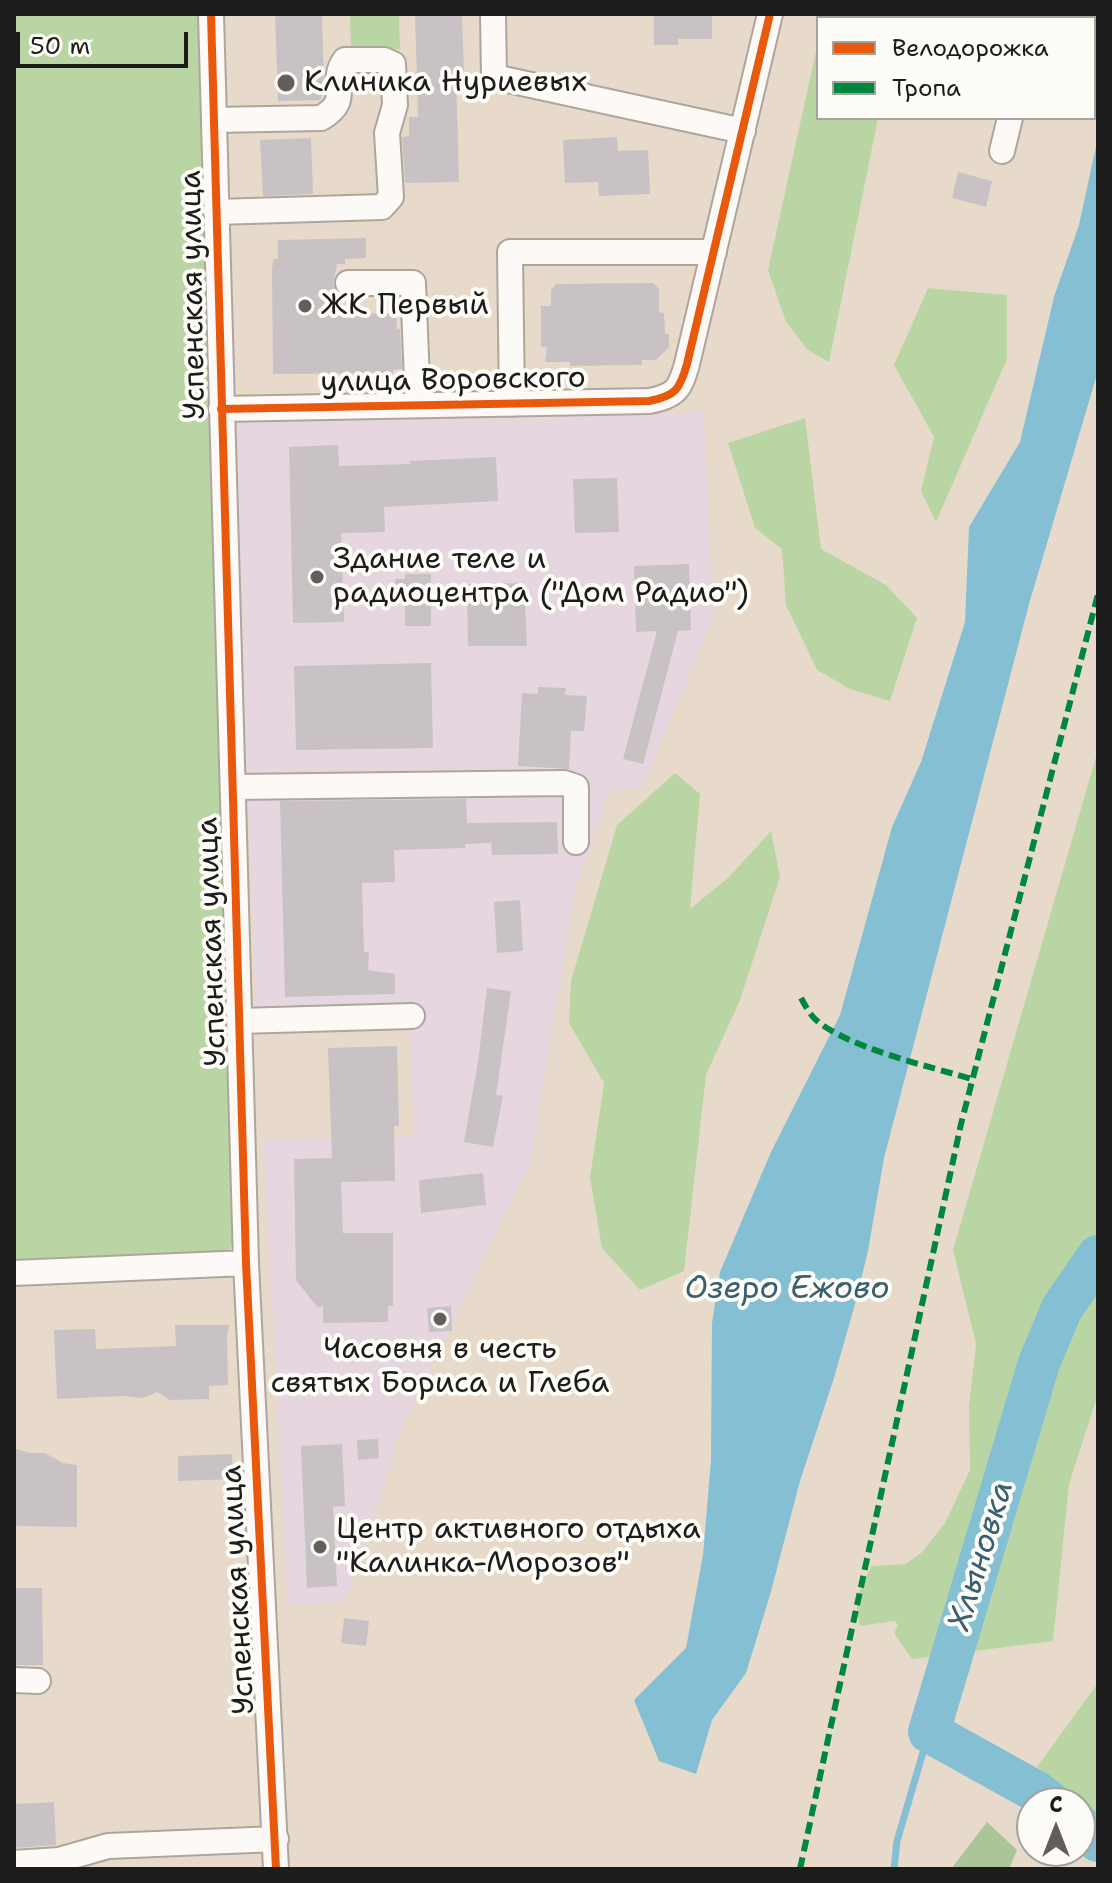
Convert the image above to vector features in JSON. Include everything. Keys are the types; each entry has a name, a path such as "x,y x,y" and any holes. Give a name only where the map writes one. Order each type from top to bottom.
{"street":[{"name":"Успенская улица","path":"211,14 246,1263 276,1869"},
{"path":"493,14 494,77 743,131"},
{"path":"512,404 510,252 714,252 770,14"},
{"path":"214,120 321,118 334,111 340,99 340,68 345,60 384,60 393,64 395,105 387,133 391,197 382,207 216,212"},
{"path":"1002,151 1010,120"},
{"name":"улица Воровского","path":"221,409 649,401 667,398 681,385 714,252"},
{"path":"348,283 413,283 418,405"},
{"path":"233,787 564,783 576,787 576,842"},
{"path":"239,1021 412,1016"},
{"path":"14,1273 246,1263"},
{"path":"14,1863 59,1860 108,1846 276,1839"}],"shaded area":[{"path":"704,412 713,618 643,786 609,792 576,887 531,1160 399,1434 368,1539 344,1602 288,1605 263,1140 414,1136 409,1024 257,1029 233,432 237,424 246,421"}],"green space":[{"path":"14,14 199,14 239,1233 227,1254 14,1271"},
{"path":"350,14 399,14 400,49 351,51"},
{"path":"816,51 816,120 878,120 829,362 808,350 786,322 768,270"},
{"path":"928,288 1007,295 1007,359 936,522 921,491 934,437 894,365"},
{"path":"805,418 821,549 886,585 917,618 890,701 850,689 817,670 786,605 782,549 755,528 728,443"},
{"path":"1098,750 1098,1394 1069,1484 1053,1641 912,1659 894,1633 898,1625 895,1621 860,1626 857,1609 859,1595 872,1566 906,1564 921,1553 945,1523 970,1470 969,1407 976,1344 953,1250"},
{"path":"675,773 700,794 690,909 729,877 771,831 780,877 740,1000 706,1075 684,1271 640,1290 602,1248 590,1178 604,1083 569,1023 571,981 617,825"},
{"path":"1098,1683 1098,1816 1096,1787 1062,1787 1037,1767"},
{"path":"987,1822 1016,1849 1009,1869 951,1869"}],"water":[{"name":"Озеро Ежово","path":"1098,137 1098,371 1029,604 884,1158 868,1251 834,1378 800,1481 746,1673 712,1720 696,1774 659,1761 634,1700 686,1648 703,1555 711,1460 712,1323 720,1272 771,1152 840,1015 892,827 921,762 965,622 969,527 1020,442 1054,297 1079,225"}],"building":[{"path":"275,14 322,14 324,90 320,100 278,101"},
{"path":"415,14 462,14 464,73 456,74 459,182 405,183 402,137 409,136 409,117 418,117"},
{"path":"654,14 712,15 712,39 678,39 678,45 654,45"},
{"path":"617,137 618,151 648,150 650,194 599,196 598,182 565,183 563,140"},
{"path":"311,138 313,194 263,196 260,140"},
{"path":"958,172 992,181 986,207 952,198"},
{"name":"ЖК Первый","path":"366,238 366,258 345,259 345,264 337,264 333,284 337,293 338,314 396,313 402,369 393,370 393,373 273,374 272,271 273,259 278,259 278,240"},
{"path":"653,283 659,289 659,312 664,313 665,334 669,334 669,347 656,360 642,360 642,365 570,366 570,362 545,362 547,347 541,347 541,306 551,306 551,290 556,284"},
{"name":"Здание теле и радиоцентра (\"Дом Радио\")","path":"338,445 339,466 496,457 498,501 384,507 385,532 341,533 344,622 293,623 289,447"},
{"path":"617,478 619,532 575,533 573,479"},
{"path":"689,564 691,630 678,631 643,764 623,759 657,631 636,632 634,566"},
{"path":"405,574 431,574 431,626 405,626 405,602 395,602 395,579 405,579"},
{"path":"524,583 527,646 468,646 467,584"},
{"path":"431,663 433,748 296,750 294,666"},
{"path":"538,687 566,688 565,695 587,696 584,731 571,731 569,769 518,766 522,693 538,694"},
{"path":"466,799 467,823 557,822 558,854 492,855 491,843 465,844 465,848 394,850 395,882 362,883 364,952 369,952 368,970 395,974 395,994 285,997 280,801"},
{"path":"520,900 523,951 497,953 494,902"},
{"path":"487,988 511,991 496,1095 503,1096 493,1147 464,1142"},
{"path":"397,1046 399,1126 394,1126 395,1181 341,1182 343,1233 393,1233 393,1306 388,1306 388,1322 323,1323 323,1306 317,1307 296,1280 294,1159 332,1158 328,1048"},
{"path":"483,1173 486,1205 421,1213 419,1180"},
{"name":"Часовня в честь святых Бориса и Глеба","path":"451,1306 452,1331 429,1332 427,1308"},
{"path":"175,1325 229,1325 228,1385 209,1386 209,1399 170,1400 157,1392 143,1398 57,1399 54,1330 95,1329 96,1349 176,1346"},
{"path":"378,1439 379,1458 358,1460 357,1440"},
{"name":"Центр активного отдыха \"Калинка-Морозов\"","path":"342,1444 345,1506 333,1507 337,1586 307,1588 301,1446"},
{"path":"14,1448 45,1453 63,1463 77,1465 77,1527 14,1526"},
{"path":"232,1454 233,1479 178,1481 178,1456"},
{"path":"14,1588 42,1588 43,1665 14,1665"},
{"path":"344,1618 369,1621 366,1646 341,1643"},
{"path":"54,1802 56,1845 14,1848 14,1804"}],"waterway":[{"name":"Хлыновка","path":"1028,1787 929,1732 1039,1363 1062,1308 1098,1256"},
{"path":"894,1869 897,1841 929,1732"}],"marked path":[{"path":"800,1869 961,1124 1098,594"},
{"path":"801,998 815,1019 846,1038 889,1055 972,1079"}],"cycle path":[{"path":"211,14 246,1263 276,1869"},
{"path":"221,409 649,401 671,394 682,380 687,364 770,14"}],"place":[{"name":"Клиника Нуриевых","path":"286,83"},
{"name":"ЖК Первый","path":"305,306"},
{"name":"Здание теле и радиоцентра (\"Дом Радио\")","path":"317,577"},
{"name":"Часовня в честь святых Бориса и Глеба","path":"440,1319"},
{"name":"Центр активного отдыха \"Калинка-Морозов\"","path":"320,1547"}]}
